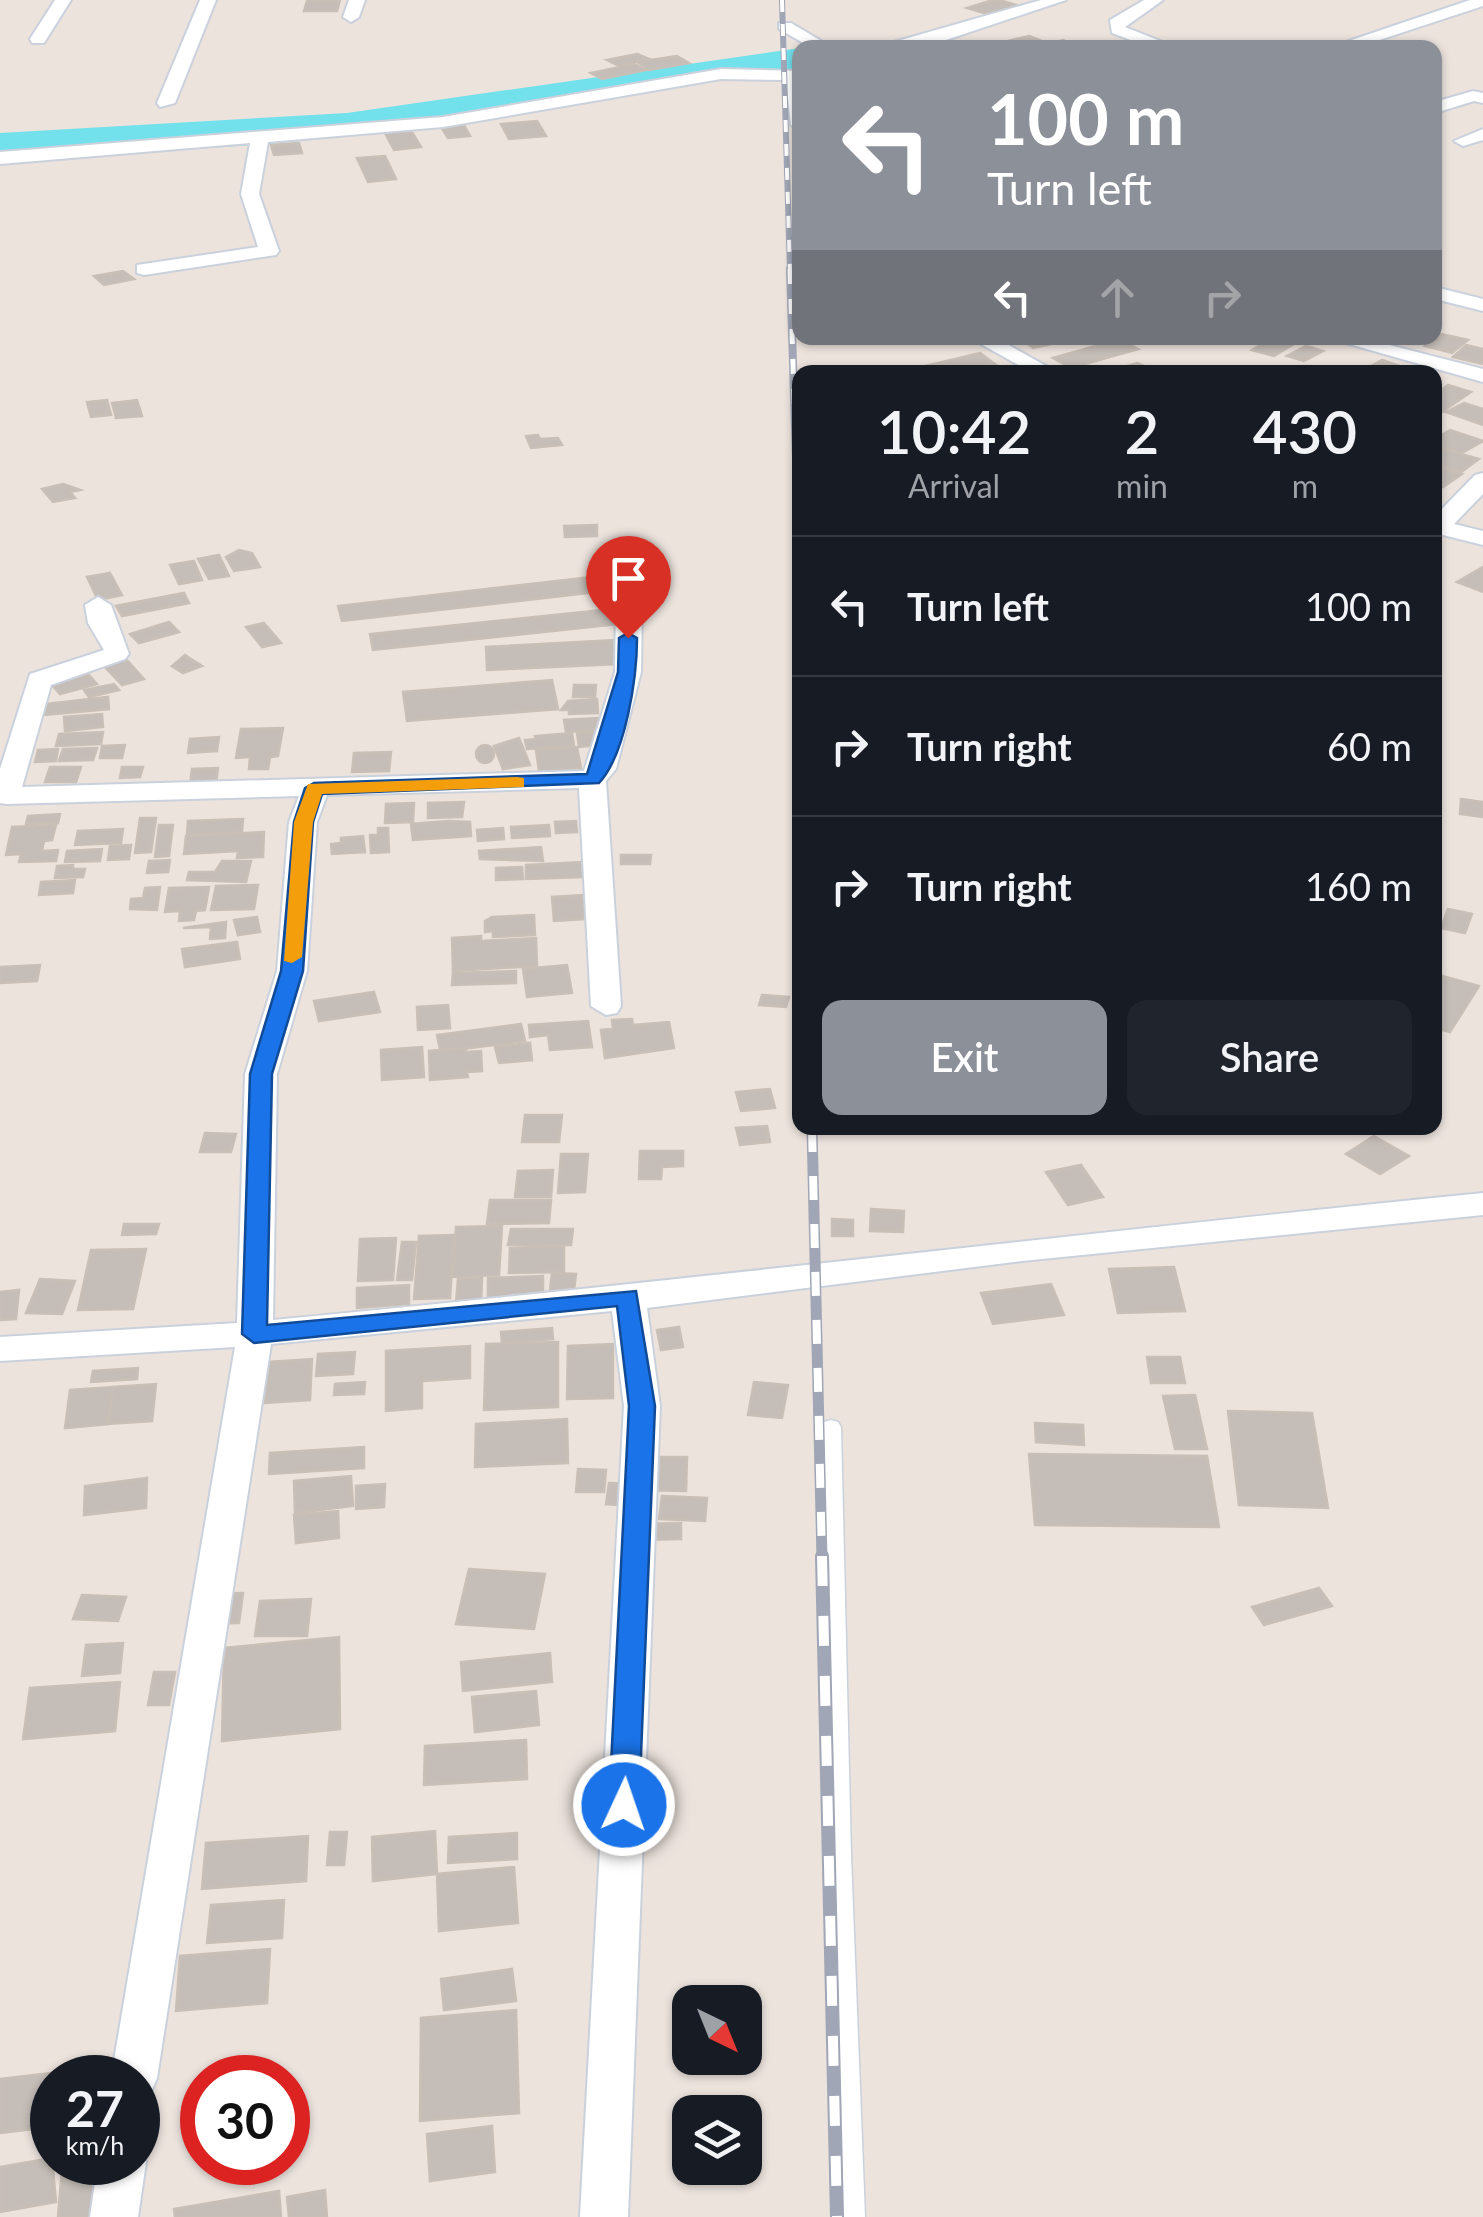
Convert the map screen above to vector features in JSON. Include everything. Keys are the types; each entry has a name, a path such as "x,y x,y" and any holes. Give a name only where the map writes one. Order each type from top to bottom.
{"street":[{"path":"38,39 63,0"},
{"path":"166,104 208,0"},
{"path":"922,40 1058,0"},
{"path":"1147,40 1118,30 1116,23 1155,0"},
{"path":"1361,40 1483,1"},
{"path":"785,26 810,40"},
{"path":"0,158 260,141 443,122 721,74 792,74"},
{"path":"1442,106 1480,96"},
{"path":"1463,141 1483,134"},
{"path":"144,270 270,250 250,194 260,141"},
{"path":"1442,294 1483,305"},
{"path":"994,345 1033,365"},
{"path":"1366,345 1441,365"},
{"path":"1442,365 1483,376"},
{"path":"1442,520 1483,480"},
{"path":"1442,528 1483,538"},
{"path":"98,605 102,623 118,648 116,654 39,680 2,803 592,779 602,769 628,672 629,604"},
{"path":"592,779 606,1006"},
{"path":"138,2055 254,1334 261,1074 292,971 304,822 314,788"},
{"path":"0,1349 254,1334 695,1292 1022,1250 1483,1202"},
{"path":"604,2217 642,1406 628,1296"},
{"path":"114,2217 119,2185"}],"lane":[{"path":"830,1427 852,2217"}],"building":[{"path":"340,0 337,11 304,11 307,1"},
{"path":"993,0 1023,7 994,16 967,8"},
{"path":"637,54 649,59 619,66 607,60"},
{"path":"677,56 689,63 649,70 637,62"},
{"path":"634,64 646,70 602,79 591,73"},
{"path":"537,121 546,136 509,139 501,124"},
{"path":"464,125 470,136 448,138 441,127"},
{"path":"410,129 421,147 394,150 384,131"},
{"path":"299,143 302,153 274,155 271,145"},
{"path":"385,156 396,179 368,182 357,158"},
{"path":"123,271 134,279 104,285 94,276"},
{"path":"1442,334 1468,340 1452,353 1425,346 1442,345"},
{"path":"1099,345 1131,345 1138,349 1082,365 1066,365 1053,358"},
{"path":"1260,345 1292,345 1274,356 1252,350"},
{"path":"1466,345 1483,349 1483,364 1453,357"},
{"path":"1306,346 1323,351 1304,361 1287,356"},
{"path":"980,353 995,364 990,365 929,365"},
{"path":"1448,385 1471,392 1442,412 1442,389"},
{"path":"107,400 111,415 91,417 87,402"},
{"path":"137,400 142,416 116,418 112,403"},
{"path":"1464,403 1483,409 1483,425 1446,412"},
{"path":"1450,430 1483,441 1462,453 1442,447 1442,435"},
{"path":"538,435 540,439 558,438 562,445 531,448 526,436"},
{"path":"1442,450 1479,459 1461,472 1442,466"},
{"path":"1442,468 1462,474 1443,487"},
{"path":"63,484 80,490 70,492 75,498 53,502 42,489"},
{"path":"597,525 597,536 565,537 564,526"},
{"path":"239,550 252,553 260,567 234,571 226,557"},
{"path":"219,555 229,576 209,579 198,559"},
{"path":"194,561 202,580 179,584 170,565"},
{"path":"1483,567 1483,592 1457,582"},
{"path":"110,573 122,595 98,600 87,577"},
{"path":"591,577 597,592 342,621 338,606"},
{"path":"184,593 189,603 122,616 116,606"},
{"path":"612,609 619,624 373,650 370,634"},
{"path":"169,622 179,632 139,643 130,634"},
{"path":"264,623 281,643 262,647 246,627"},
{"path":"615,640 618,664 487,670 486,647"},
{"path":"185,655 202,666 183,673 172,666"},
{"path":"126,659 144,679 122,685 103,665"},
{"path":"88,674 97,684 60,694 51,684"},
{"path":"552,680 558,709 407,721 403,692"},
{"path":"114,684 119,690 89,697 84,690"},
{"path":"574,685 596,685 595,697 573,697"},
{"path":"108,697 109,709 45,715 45,704"},
{"path":"597,699 598,713 569,714 569,710 561,710 568,701"},
{"path":"102,714 103,727 65,731 64,717"},
{"path":"598,718 600,730 566,732 564,720"},
{"path":"283,728 278,756 270,757 268,769 249,769 250,757 236,758 241,729"},
{"path":"597,731 600,745 579,747 577,733"},
{"path":"103,732 101,744 56,746 59,734"},
{"path":"572,733 574,746 527,749 525,740 536,739 535,736"},
{"path":"219,737 217,751 188,753 190,739"},
{"path":"519,738 530,765 503,769 494,746"},
{"path":"125,745 122,758 100,758 102,746"},
{"path":"485,745 494,754 485,763 476,754"},
{"path":"577,747 581,768 539,771 536,750"},
{"path":"97,748 93,760 59,761 63,749"},
{"path":"58,749 56,761 35,762 38,750"},
{"path":"391,752 389,771 352,772 354,753"},
{"path":"50,767 81,767 76,782 45,782"},
{"path":"122,767 143,767 140,777 120,778"},
{"path":"218,768 216,783 190,784 192,769"},
{"path":"1461,799 1483,802 1483,817 1460,814"},
{"path":"464,802 462,817 428,818 428,803"},
{"path":"414,803 413,822 385,823 386,804"},
{"path":"60,814 58,823 26,824 28,816"},
{"path":"140,818 156,818 151,852 135,853"},
{"path":"243,819 242,832 187,835 188,821"},
{"path":"576,821 577,832 556,833 555,822"},
{"path":"470,822 471,836 413,840 411,824"},
{"path":"56,825 52,840 44,841 42,851 58,850 56,861 19,862 21,854 6,855 12,827"},
{"path":"159,825 173,825 169,856 155,857"},
{"path":"549,825 550,836 512,838 511,827"},
{"path":"378,828 388,828 389,852 371,853 370,835 378,835"},
{"path":"503,828 504,839 478,841 477,830"},
{"path":"123,829 121,843 75,845 78,831"},
{"path":"264,832 263,857 237,858 238,851 184,854 186,836"},
{"path":"363,836 365,852 332,854 331,844 341,843 341,838"},
{"path":"131,845 129,859 108,860 110,846"},
{"path":"541,847 543,861 480,859 479,851"},
{"path":"102,849 100,861 65,862 67,851"},
{"path":"621,855 651,855 650,864 621,864"},
{"path":"170,860 168,872 147,873 149,861"},
{"path":"222,861 251,861 246,882 187,880 189,872 215,872"},
{"path":"583,862 584,877 526,879 526,865"},
{"path":"73,865 73,869 85,869 83,877 55,878 57,866"},
{"path":"522,867 523,879 496,880 496,868"},
{"path":"75,880 73,893 39,895 41,882"},
{"path":"258,885 254,909 211,910 216,886"},
{"path":"160,887 157,910 130,909 131,899 143,898 145,888"},
{"path":"209,887 205,910 196,911 194,920 179,921 180,911 165,912 169,888"},
{"path":"583,895 585,919 554,921 552,897"},
{"path":"1448,909 1472,914 1465,933 1442,925"},
{"path":"534,915 535,935 493,937 493,931 485,932 485,921 492,917"},
{"path":"257,917 260,932 238,935 234,920"},
{"path":"226,922 225,938 210,939 211,927 183,928"},
{"path":"481,936 481,941 536,938 537,966 453,971 452,938"},
{"path":"237,942 240,959 185,967 182,949"},
{"path":"40,965 37,981 0,983 0,967"},
{"path":"567,965 572,993 527,997 523,969"},
{"path":"516,971 516,983 452,985 453,973"},
{"path":"1442,976 1479,986 1450,1032 1442,1030"},
{"path":"374,992 380,1012 319,1021 314,1001"},
{"path":"762,995 789,997 786,1007 759,1005"},
{"path":"448,1005 450,1028 418,1030 417,1007"},
{"path":"632,1019 633,1025 669,1022 674,1048 605,1058 601,1030 613,1029 612,1020"},
{"path":"588,1021 592,1047 550,1050 548,1035 530,1037 529,1025"},
{"path":"521,1024 525,1041 440,1049 437,1035"},
{"path":"530,1043 532,1060 499,1063 495,1047"},
{"path":"422,1047 424,1077 382,1080 381,1050"},
{"path":"466,1048 466,1052 481,1051 482,1071 467,1072 468,1077 430,1080 429,1051"},
{"path":"770,1089 775,1108 741,1111 736,1092"},
{"path":"525,1115 562,1115 559,1142 522,1142"},
{"path":"767,1126 770,1142 740,1145 736,1128"},
{"path":"205,1133 236,1134 231,1152 200,1152"},
{"path":"1374,1136 1409,1156 1380,1174 1346,1154"},
{"path":"640,1151 683,1151 683,1166 662,1167 661,1179 639,1179"},
{"path":"561,1154 588,1154 585,1192 558,1193"},
{"path":"1081,1165 1103,1197 1068,1205 1046,1172"},
{"path":"553,1170 551,1197 515,1197 518,1171"},
{"path":"490,1200 551,1200 549,1223 487,1224"},
{"path":"871,1209 904,1211 903,1232 870,1231"},
{"path":"832,1219 853,1220 853,1236 832,1236"},
{"path":"124,1224 159,1224 156,1234 122,1235"},
{"path":"502,1226 499,1275 453,1277 456,1227"},
{"path":"511,1229 573,1229 571,1245 508,1245"},
{"path":"454,1235 450,1298 414,1299 419,1236"},
{"path":"396,1238 393,1280 358,1281 360,1239"},
{"path":"402,1242 416,1242 412,1280 397,1280"},
{"path":"564,1246 564,1272 509,1273 510,1248"},
{"path":"146,1249 133,1309 78,1310 91,1250"},
{"path":"1174,1267 1185,1311 1118,1313 1109,1269"},
{"path":"552,1273 576,1274 574,1290 550,1290"},
{"path":"543,1276 543,1295 488,1298 488,1278"},
{"path":"482,1278 481,1302 456,1303 458,1279"},
{"path":"40,1279 75,1281 62,1314 26,1313"},
{"path":"1051,1284 1064,1315 993,1324 981,1293"},
{"path":"409,1285 409,1304 357,1308 357,1288"},
{"path":"19,1290 16,1319 0,1320 0,1292"},
{"path":"679,1327 683,1347 661,1350 657,1330"},
{"path":"552,1328 553,1339 502,1343 501,1332"},
{"path":"558,1342 558,1407 484,1410 486,1344"},
{"path":"613,1344 613,1398 567,1399 568,1346"},
{"path":"470,1346 470,1378 422,1381 422,1408 386,1411 386,1351"},
{"path":"355,1352 353,1374 316,1376 318,1354"},
{"path":"1147,1357 1180,1357 1185,1383 1151,1383"},
{"path":"312,1359 310,1400 265,1403 268,1362"},
{"path":"138,1368 137,1379 91,1382 93,1371"},
{"path":"365,1382 364,1394 334,1395 335,1384"},
{"path":"754,1382 788,1385 782,1418 748,1415"},
{"path":"156,1384 152,1421 108,1424 113,1387"},
{"path":"113,1387 108,1424 65,1428 70,1390"},
{"path":"1195,1395 1207,1449 1175,1449 1163,1396"},
{"path":"1228,1411 1312,1413 1328,1508 1239,1505"},
{"path":"567,1419 568,1463 475,1467 476,1424"},
{"path":"1035,1423 1083,1425 1084,1445 1036,1442"},
{"path":"364,1447 364,1468 269,1474 270,1453"},
{"path":"1029,1454 1207,1456 1219,1527 1035,1525"},
{"path":"646,1457 687,1457 686,1491 644,1490"},
{"path":"578,1469 606,1470 604,1492 576,1492"},
{"path":"351,1476 353,1506 295,1513 294,1481"},
{"path":"147,1478 146,1508 84,1515 85,1486"},
{"path":"609,1483 634,1484 631,1506 606,1504"},
{"path":"385,1484 384,1507 356,1509 356,1486"},
{"path":"662,1496 707,1498 705,1521 659,1519"},
{"path":"338,1511 339,1538 296,1543 294,1515"},
{"path":"681,1523 681,1539 639,1540 639,1524"},
{"path":"469,1569 545,1574 534,1629 456,1624"},
{"path":"1319,1588 1332,1606 1264,1625 1252,1607"},
{"path":"243,1593 239,1623 195,1624 200,1594"},
{"path":"82,1595 126,1597 118,1621 73,1619"},
{"path":"311,1599 307,1636 255,1636 260,1601"},
{"path":"339,1637 340,1729 222,1741 224,1648"},
{"path":"123,1643 120,1673 82,1676 86,1645"},
{"path":"550,1653 552,1682 463,1691 461,1662"},
{"path":"154,1672 175,1672 169,1705 148,1705"},
{"path":"120,1682 115,1731 23,1739 30,1688"},
{"path":"536,1691 539,1725 475,1732 472,1697"},
{"path":"526,1740 527,1779 424,1785 425,1746"},
{"path":"435,1831 437,1874 373,1881 372,1837"},
{"path":"330,1832 347,1832 344,1865 327,1865"},
{"path":"517,1833 517,1859 448,1863 449,1837"},
{"path":"308,1836 306,1881 202,1889 206,1843"},
{"path":"514,1867 518,1923 439,1931 437,1874"},
{"path":"284,1900 282,1938 207,1943 211,1905"},
{"path":"270,1949 267,2003 176,2011 180,1956"},
{"path":"512,1969 516,2001 444,2010 441,1979"},
{"path":"516,2010 519,2113 420,2121 421,2018"},
{"path":"30,2076 30,2130 0,2133 0,2079"},
{"path":"492,2126 495,2172 430,2181 427,2134"},
{"path":"30,2162 30,2185 54,2185 56,2202 0,2212 0,2167"},
{"path":"61,2185 93,2185 90,2217 58,2217"},
{"path":"325,2190 327,2217 289,2217 287,2197"},
{"path":"279,2191 281,2217 175,2217 174,2209"}],"waterway":[{"path":"0,145 174,138 347,125 673,74 792,60"}],"railway":[{"path":"782,0 790,271"},
{"path":"790,269 792,332"},
{"path":"792,345 793,365"},
{"path":"812,1135 822,1559"},
{"path":"822,1556 837,2217"}],"slow traffic":[{"path":"292,957 304,822 314,788 517,783"}],"route":[{"path":"624,1805 642,1406 628,1296 254,1334 261,1074 292,971 304,822 314,788 592,779 602,769 628,672 628,638"}]}
